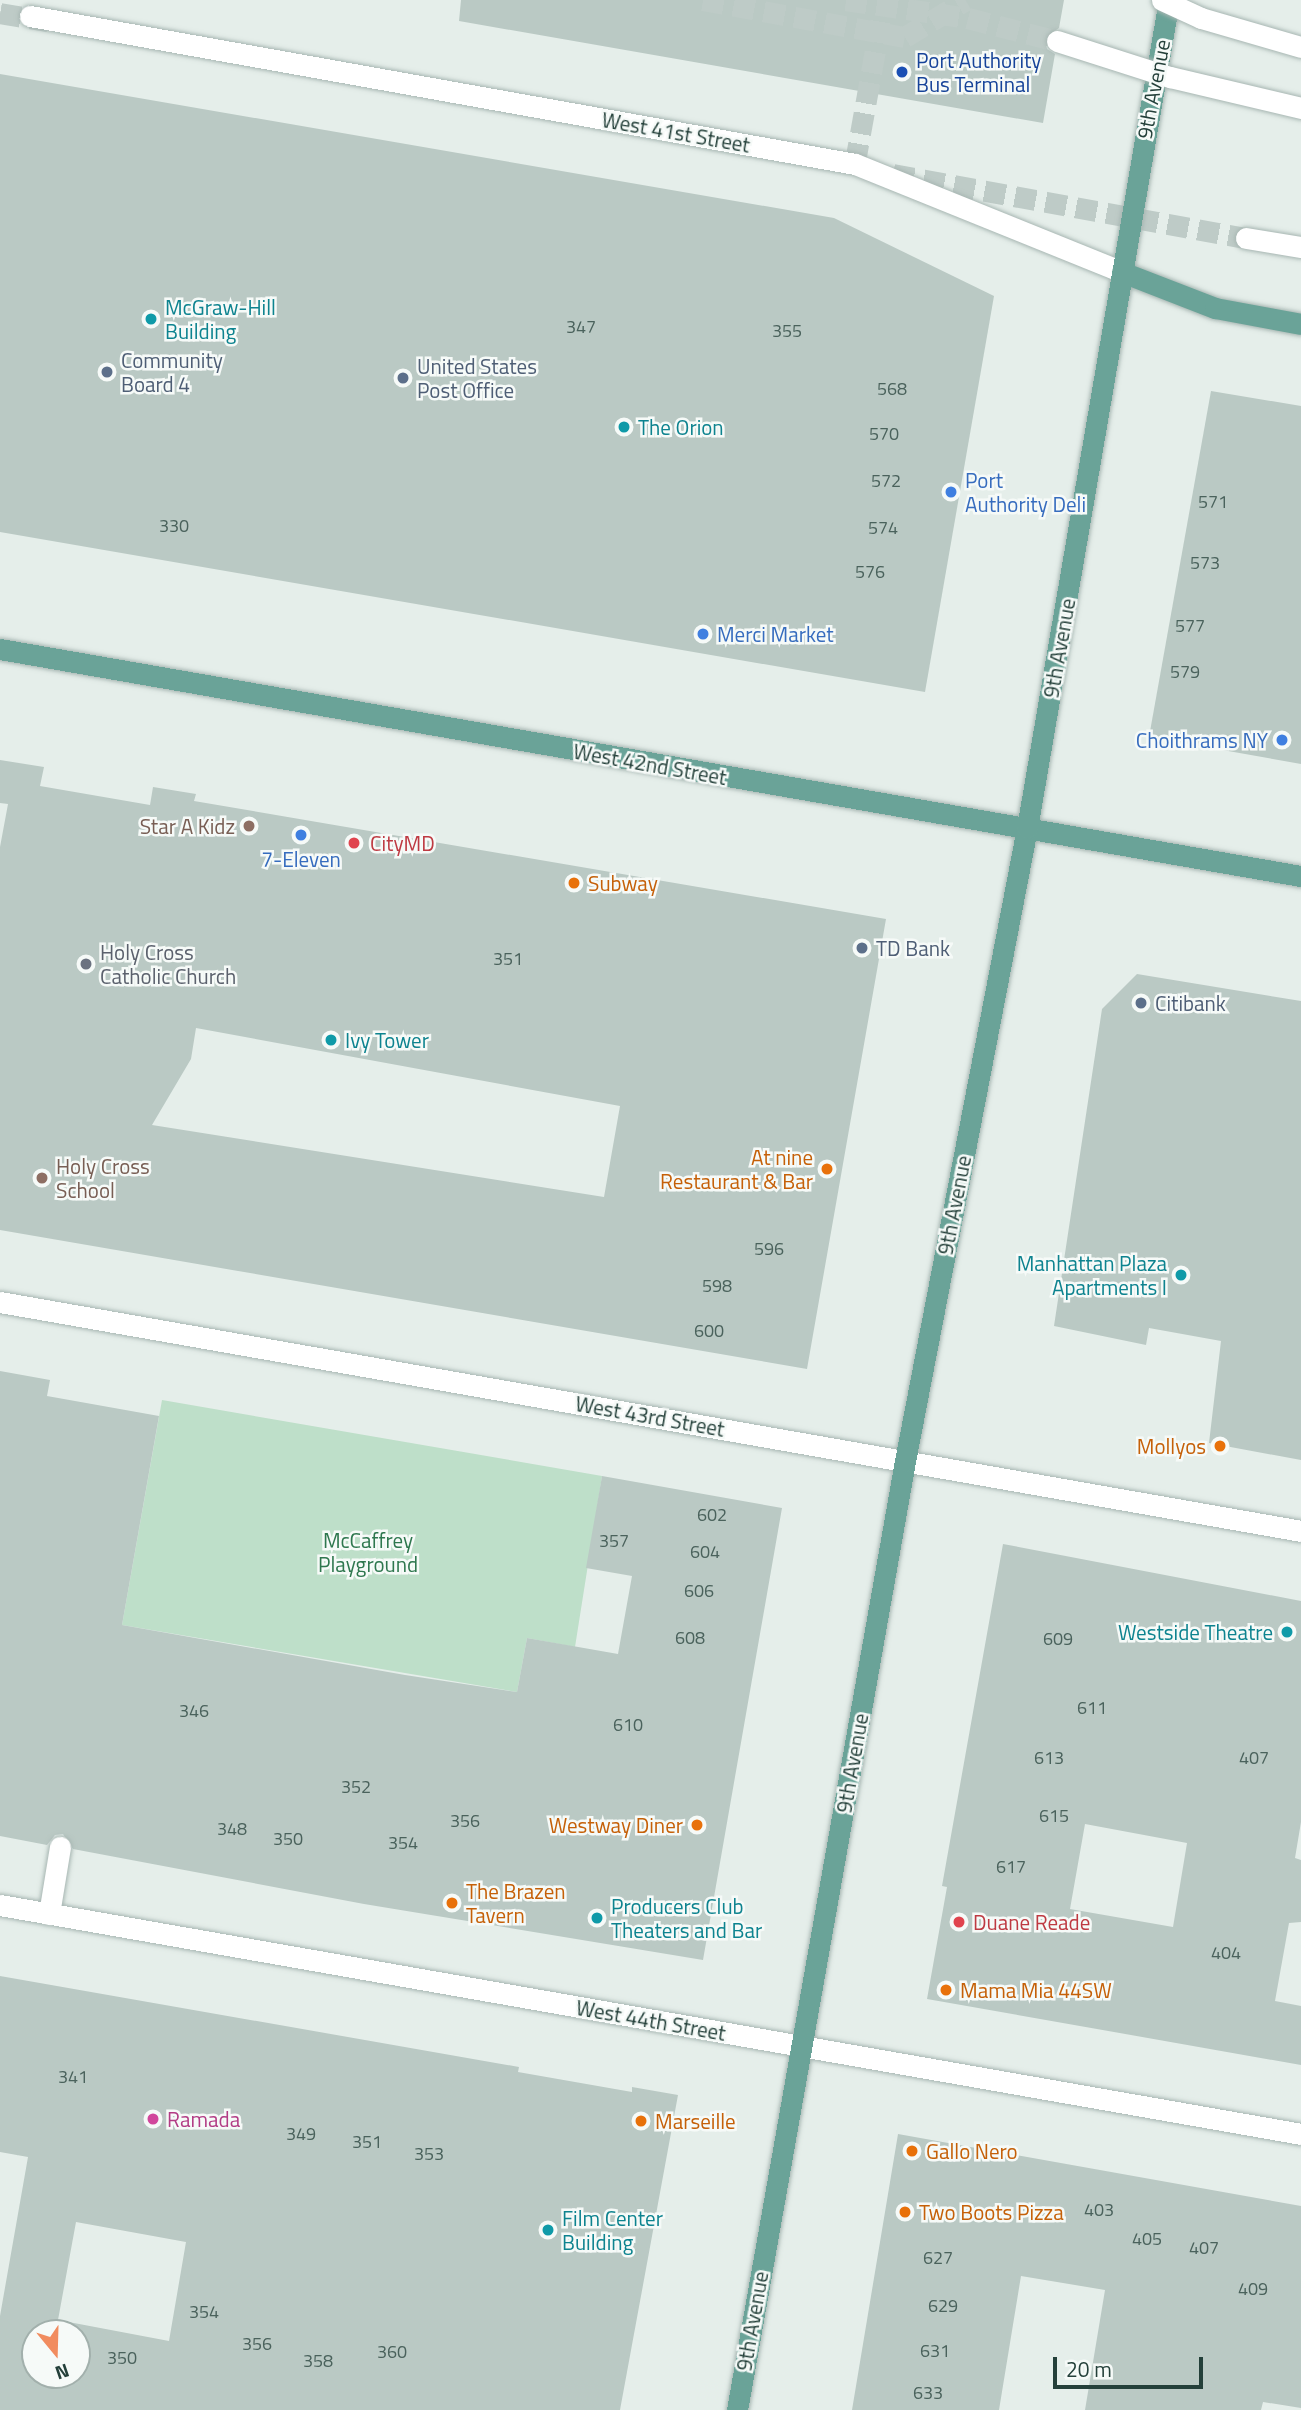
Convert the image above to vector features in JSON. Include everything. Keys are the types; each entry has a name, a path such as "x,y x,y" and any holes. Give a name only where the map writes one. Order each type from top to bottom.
{"main road":[{"name":"9th Avenue","path":"737,2410 905,1461 1027,828 1169,0"},
{"name":"West 41st Street","path":"1122,272 1215,308 1301,324"},
{"name":"West 42nd Street","path":"0,649 1301,876"}],"street":[{"path":"1162,0 1201,18 1301,47"},
{"name":"West 41st Street","path":"30,16 855,164 1122,272"},
{"path":"1057,41 1170,77 1301,108"},
{"path":"1246,238 1301,247"},
{"name":"West 43rd Street","path":"0,1302 1301,1531"},
{"path":"49,1914 60,1847"},
{"name":"West 44th Street","path":"0,1905 1301,2134"}],"green space":[{"name":"McCaffrey Playground","path":"162,1400 602,1476 575,1647 527,1638 517,1692 122,1625"}],"building":[{"name":"Port Authority Bus Terminal","path":"461,0 1064,0 1059,28 1044,38 1047,49 1055,54 1043,123 459,21"},
{"path":"0,74 834,218 994,296 925,692 0,532"},
{"path":"1211,391 1301,406 1301,764 1149,737"},
{"path":"0,760 44,767 40,786 150,805 153,787 196,794 194,801 886,919 807,1369 0,1230 0,847 8,804 0,803","holes":["196,1028 620,1106 604,1197 152,1125 191,1059"]},
{"path":"1137,974 1301,1001 1301,1460 1209,1443 1221,1341 1149,1328 1146,1345 1054,1326 1102,1009"},
{"path":"0,1371 50,1380 47,1396 159,1416 122,1625 405,1675 517,1692 527,1638 618,1654 632,1576 586,1568 602,1476 782,1508 703,1960 364,1904 73,1849 63,1834 55,1835 47,1845 0,1836"},
{"path":"1003,1544 1301,1601 1301,1822 1295,1858 1301,1860 1301,1922 1289,1923 1275,2001 1301,2006 1301,2065 927,1999 947,1887 942,1886","holes":["1085,1824 1187,1843 1173,1927 1070,1909"]},
{"path":"0,1976 519,2067 518,2072 632,2092 632,2087 678,2095 620,2410 0,2410 0,2316 28,2157 0,2152","holes":["76,2222 186,2242 169,2341 91,2326 91,2389 21,2389 21,2319 58,2319"]},
{"path":"898,2134 1301,2206 1301,2408 1263,2402 1261,2410 1085,2410 1105,2290 1021,2276 999,2410 852,2410"}],"tunnel":[{"path":"703,0 905,37 966,0"},
{"path":"846,0 968,18 1057,41"},
{"path":"0,13 48,21"},
{"path":"855,164 881,19"},
{"path":"893,174 1246,238"}],"place":[{"name":"Port Authority Bus Terminal","path":"902,72"},
{"name":"McGraw-Hill Building","path":"151,319"},
{"name":"Community Board 4","path":"107,372"},
{"name":"United States Post Office","path":"403,378"},
{"name":"The Orion","path":"624,427"},
{"name":"Port Authority Deli","path":"951,492"},
{"name":"Merci Market","path":"703,634"},
{"name":"Choithrams NY","path":"1282,740"},
{"name":"Star A Kidz","path":"249,826"},
{"name":"7-Eleven","path":"301,835"},
{"name":"CityMD","path":"354,843"},
{"name":"Subway","path":"574,883"},
{"name":"TD Bank","path":"862,948"},
{"name":"Holy Cross Catholic Church","path":"86,964"},
{"name":"Citibank","path":"1141,1003"},
{"name":"Ivy Tower","path":"331,1040"},
{"name":"At nine Restaurant & Bar","path":"827,1169"},
{"name":"Holy Cross School","path":"42,1178"},
{"name":"Manhattan Plaza Apartments I","path":"1181,1275"},
{"name":"Mollyos","path":"1220,1446"},
{"name":"Westside Theatre","path":"1287,1632"},
{"name":"Westway Diner","path":"697,1825"},
{"name":"The Brazen Tavern","path":"452,1903"},
{"name":"Producers Club Theaters and Bar","path":"597,1918"},
{"name":"Duane Reade","path":"959,1922"},
{"name":"Mama Mia 44SW","path":"946,1990"},
{"name":"Ramada","path":"153,2119"},
{"name":"Marseille","path":"641,2121"},
{"name":"Gallo Nero","path":"912,2151"},
{"name":"Two Boots Pizza","path":"905,2212"},
{"name":"Film Center Building","path":"548,2230"}]}
